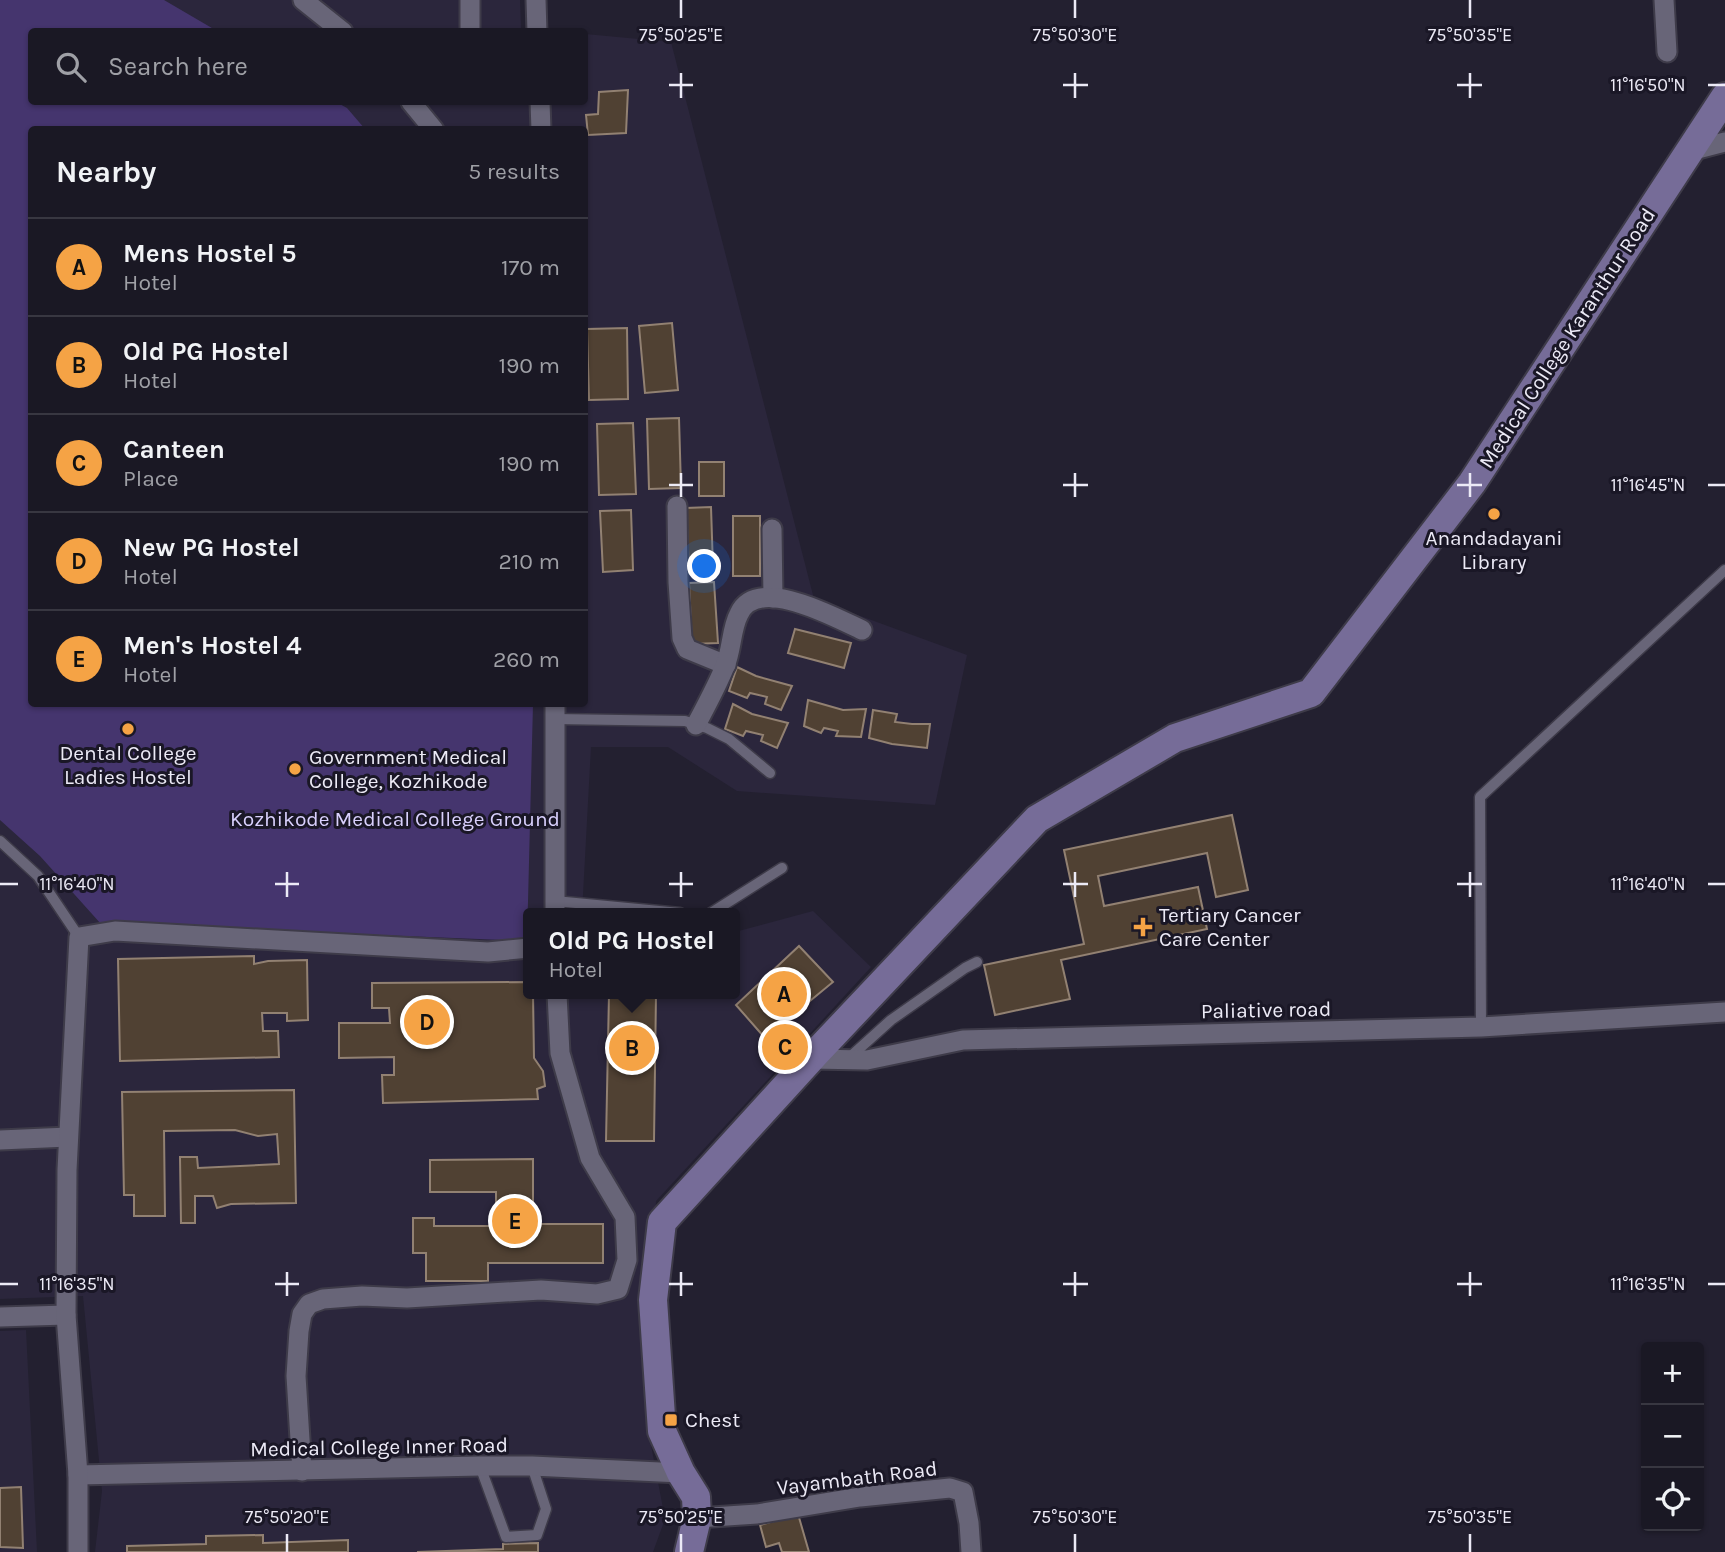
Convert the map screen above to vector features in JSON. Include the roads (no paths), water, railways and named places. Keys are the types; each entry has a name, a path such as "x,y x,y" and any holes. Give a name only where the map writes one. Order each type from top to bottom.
{"main road":[{"name":"Medical College Karanthur Road","path":"689,1552 697,1518 696,1497 681,1473 662,1431 653,1300 662,1222 1037,819 1175,738 1311,693 1472,483 1725,97"}],"street":[{"path":"303,0 338,28"},
{"path":"470,0 470,28"},
{"path":"536,0 537,28"},
{"path":"1664,0 1667,52"},
{"path":"413,105 431,126"},
{"path":"540,105 541,126"},
{"path":"1690,150 1725,142"},
{"path":"677,506 682,638 687,649 726,665"},
{"path":"772,529 773,598"},
{"path":"696,725 726,665 738,614 747,603 764,597 809,606 862,630"},
{"path":"555,711 555,907"},
{"path":"78,1552 78,1475 66,1315 68,1137 79,937 114,930 488,952 523,949"},
{"path":"302,1471 296,1376 302,1314 309,1304 323,1299 362,1296 407,1298 541,1290 597,1294 618,1289 627,1260 625,1217 590,1158 560,1053 556,999"},
{"name":"Paliative road","path":"811,1059 867,1060 963,1040 1482,1027 1725,1012"},
{"path":"0,1139 68,1137"},
{"path":"0,1317 66,1315"},
{"name":"Medical College Inner Road","path":"78,1475 480,1466 681,1473"},
{"name":"Vayambath Road","path":"697,1518 757,1514 860,1497 950,1488 963,1492 971,1552"}],"lane":[{"path":"1482,1027 1480,797 1725,570"},
{"path":"555,711 696,725 729,739 770,773"},
{"path":"0,841 38,876 79,937"},
{"path":"719,908 782,868"},
{"path":"555,907 576,908"},
{"path":"847,1060 891,1020 977,962"},
{"path":"480,1466 506,1536 537,1535 546,1509 531,1466"}],"place":[{"name":"Anandadayani Library","path":"1494,514"},
{"name":"Dental College Ladies Hostel","path":"128,729"},
{"name":"Government Medical College, Kozhikode","path":"295,769"},
{"name":"Tertiary Cancer Care Center","path":"1143,927"},
{"name":"Mens Hostel 5","path":"784,994"},
{"name":"New PG Hostel","path":"427,1022"},
{"name":"Canteen","path":"785,1047"},
{"name":"Old PG Hostel","path":"632,1048"},
{"name":"Men's Hostel 4","path":"515,1221"},
{"name":"Chest","path":"671,1420"}],"park label":[{"name":"Kozhikode Medical College Ground","path":"395,819"}]}
